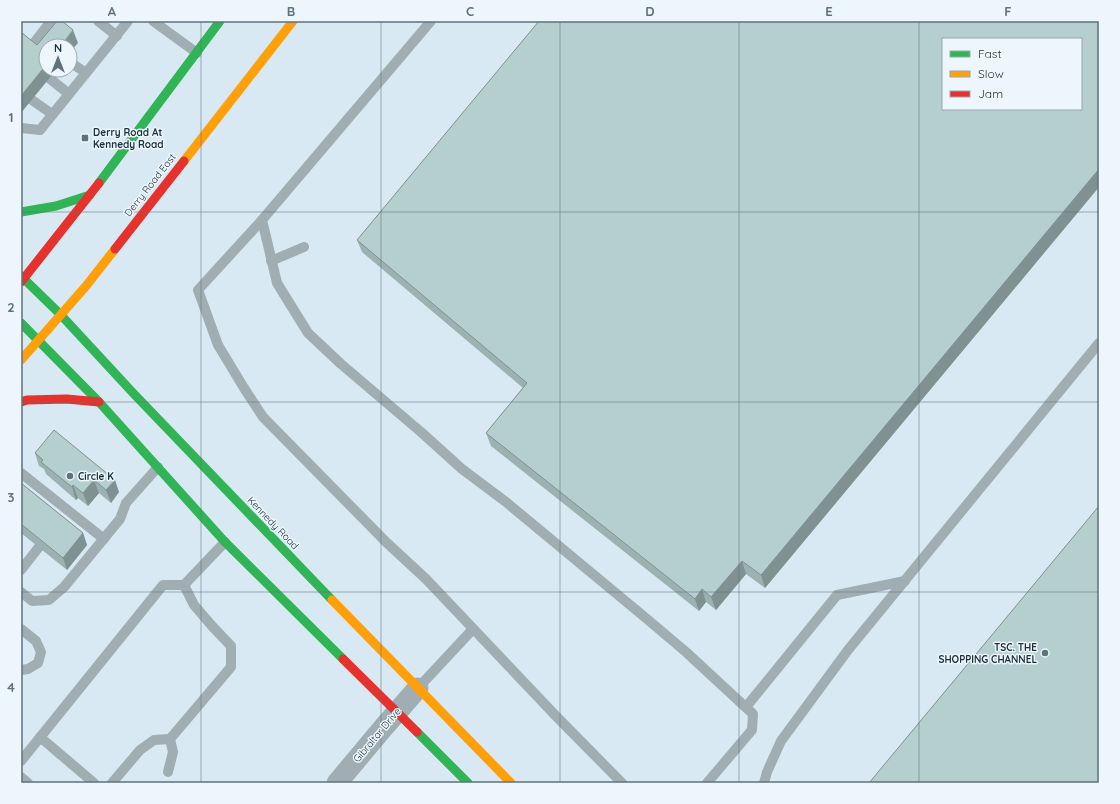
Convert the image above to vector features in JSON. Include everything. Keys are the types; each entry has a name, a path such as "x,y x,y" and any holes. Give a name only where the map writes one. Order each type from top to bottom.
{"main road":[{"path":"22,279 90,195 220,21"},
{"name":"Derry Road East","path":"21,360 86,286 293,21"},
{"path":"21,212 46,209 90,195"},
{"name":"Kennedy Road","path":"22,279 60,314 157,418 511,783"},
{"path":"21,323 99,402 225,542 468,783"},
{"path":"21,402 27,400 66,399 99,402"}],"street":[{"name":"Gibraltar Drive","path":"337,783 418,688"}],"lane":[{"path":"30,48 42,39 51,21"},
{"path":"98,21 117,36"},
{"path":"21,128 40,130 128,21"},
{"path":"153,21 197,53"},
{"path":"431,21 262,220 198,290 218,345 263,417 386,542 426,579 555,715 622,783"},
{"path":"78,68 86,73"},
{"path":"49,78 69,94"},
{"path":"32,100 52,114"},
{"path":"262,220 276,284 308,332 341,364 462,469 512,507 647,619 753,714 752,730 707,783"},
{"path":"271,261 304,247"},
{"path":"764,783 767,772 782,741 848,650 1099,343"},
{"path":"22,594 32,601 49,600 64,587 120,519 126,503 158,467"},
{"path":"21,473 39,492 66,514 104,539"},
{"path":"21,761 163,585 184,585 225,542"},
{"path":"21,570 39,547"},
{"path":"746,707 837,595 905,581"},
{"path":"170,740 231,667 231,646 194,605 184,585"},
{"path":"21,629 36,641 41,652 38,663 28,669 21,670"},
{"path":"418,688 473,629"},
{"path":"40,738 94,783"},
{"path":"112,783 140,750 154,740 170,740"},
{"path":"168,772 173,752 170,740"},
{"path":"21,777 28,783"}],"building":[{"path":"57,21 62,21 73,30 67,38 43,38"},
{"path":"539,21 1099,21 1099,169 761,575 742,561 711,597 702,589 695,599 486,433 527,383 357,240"},
{"path":"21,32 37,45 38,44 38,75 21,96"},
{"path":"54,430 115,480 106,490 94,480 83,493 73,485 72,487 41,462 43,460 35,453"},
{"path":"21,483 83,533 63,558 21,524"},
{"name":"TSC. THE SHOPPING CHANNEL","path":"1099,506 1099,783 869,783"}],"traffic: fast":[{"path":"99,183 220,21"},
{"path":"21,212 56,206 90,195"},
{"path":"21,276 60,314 134,394 332,600"},
{"path":"21,323 99,402 225,542 343,659"},
{"path":"417,732 468,783"}],"traffic: slow":[{"path":"184,161 293,21"},
{"path":"21,360 86,286 115,249"},
{"path":"332,600 511,783"}],"traffic: jam":[{"path":"115,249 184,161"},
{"path":"21,282 99,183"},
{"path":"21,402 27,400 67,399 99,402"},
{"path":"343,659 417,732"}],"place":[{"name":"Derry Road At Kennedy Road","path":"85,138"},
{"name":"Circle K","path":"70,476"},
{"name":"TSC. THE SHOPPING CHANNEL","path":"1045,653"}]}
